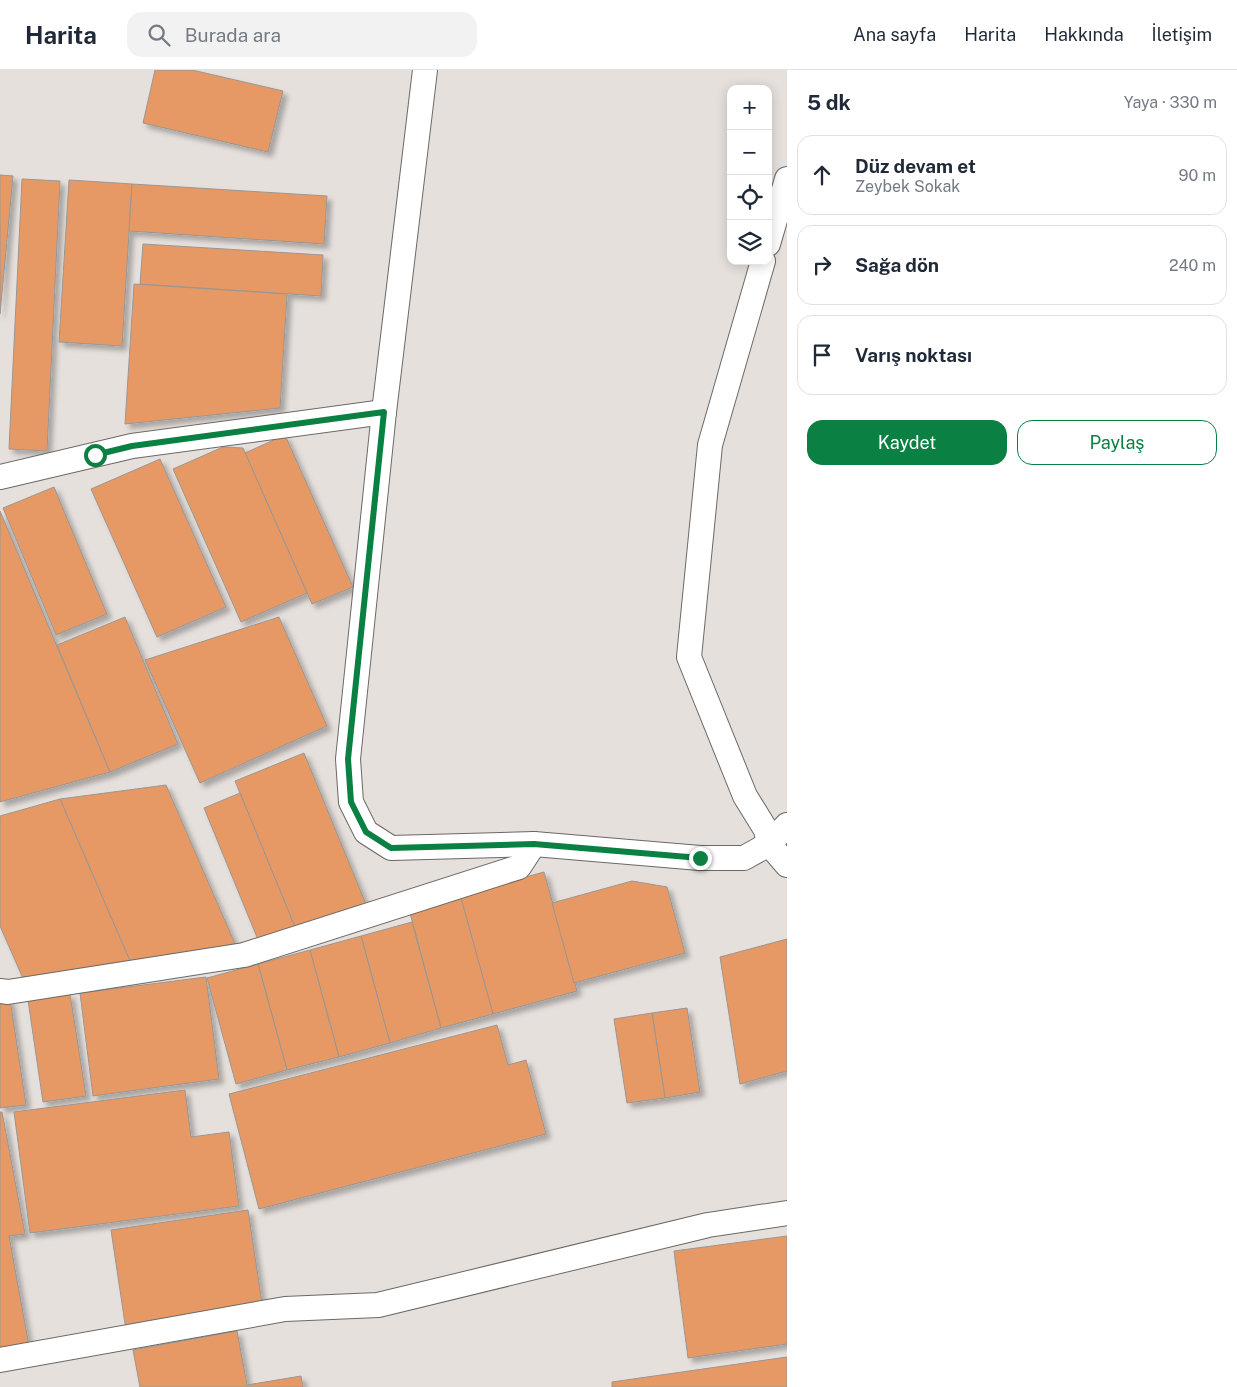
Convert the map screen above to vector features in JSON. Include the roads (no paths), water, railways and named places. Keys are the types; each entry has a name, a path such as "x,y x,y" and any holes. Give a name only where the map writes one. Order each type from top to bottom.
{"street":[{"path":"425,70 384,412 348,759 351,802 366,832 391,848 534,844 708,858 744,858 769,844 787,825"},
{"path":"772,230 787,179"},
{"path":"762,265 710,445 689,657 744,796 766,830 769,844 787,864"},
{"path":"0,477 132,446 384,412"},
{"path":"0,991 8,992 244,955 519,867 534,844"},
{"path":"0,1360 285,1309 378,1305 708,1225 787,1213"}]}
